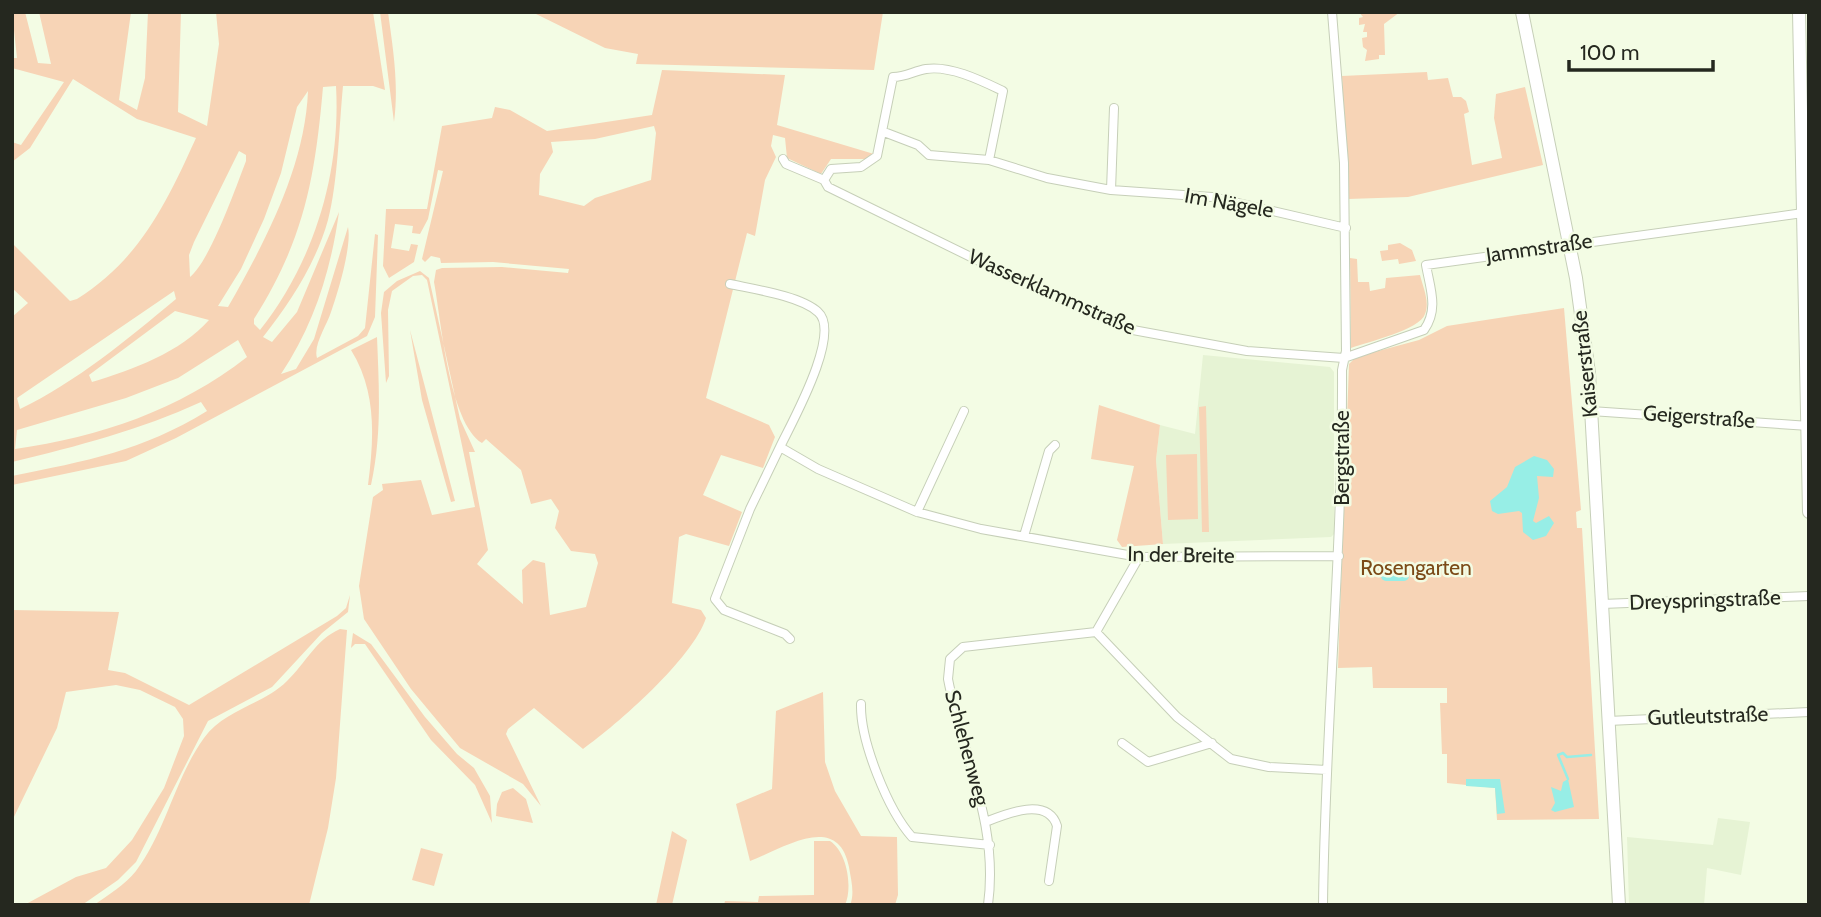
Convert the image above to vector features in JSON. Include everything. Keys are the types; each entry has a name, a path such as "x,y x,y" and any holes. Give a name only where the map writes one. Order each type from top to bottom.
{"street":[{"name":"Bergstraße","path":"1323,905 1327,770 1339,556 1342,370 1345,358 1346,228 1338,68 1332,12"},
{"name":"Kaiserstraße","path":"1522,12 1569,243 1589,373 1619,905"},
{"path":"1799,12 1804,53 1803,212 1809,512"},
{"path":"824,180 831,169 871,163 877,156 884,132 893,77 910,75 929,68 973,78 1003,92 989,160"},
{"path":"1111,190 1114,108"},
{"name":"Im Nägele","path":"884,132 918,145 929,155 989,160 1047,178 1111,190 1212,197 1346,228"},
{"name":"Wasserklammstraße","path":"783,159 786,164 824,180 828,187 1028,285 1133,330 1247,351 1345,358"},
{"name":"Jammstraße","path":"1345,358 1424,330 1432,319 1434,304 1426,265 1803,212"},
{"path":"730,284 806,304 819,313 825,325 821,353 750,509 715,599 724,610 785,634 790,639"},
{"path":"917,512 964,411"},
{"name":"Geigerstraße","path":"1591,411 1808,426"},
{"path":"1024,536 1049,451 1055,444"},
{"name":"In der Breite","path":"780,447 818,469 917,512 1024,536 1139,557 1339,556"},
{"path":"1139,557 1096,632 1177,717 1231,759 1269,767 1327,770"},
{"name":"Dreyspringstraße","path":"1602,604 1809,596"},
{"name":"Schlehenweg","path":"988,905 992,878 988,821 951,692 950,659 963,647 1096,632"},
{"path":"861,704 861,723 867,751 902,826 912,837 990,845"},
{"name":"Gutleutstraße","path":"1608,721 1809,712"},
{"path":"1122,743 1148,762 1212,743"},
{"name":"Schlehenweg","path":"988,821 1033,808 1046,811 1054,818 1057,826 1049,881"}],"shaded area":[{"path":"1203,355 1330,367 1334,372 1334,534 1331,537 1163,544 1156,460 1160,425 1195,434"},
{"path":"1718,818 1750,822 1741,875 1707,868 1704,905 1629,905 1627,837 1713,845"}],"green space":[{"path":"12,12 25,12 38,63 51,64 39,12 131,12 119,100 137,110 145,78 148,12 181,12 178,112 207,126 219,44 216,12 373,12 385,90 373,86 343,86 336,172 323,236 301,282 263,337 272,342 297,312 339,212 326,276 312,317 281,374 296,369 314,339 348,227 344,269 319,341 317,358 358,336 365,328 375,234 378,235 375,317 367,336 176,438 126,461 12,485 12,476 113,453 160,436 207,411 201,402 132,429 12,462 12,317 28,303 12,288 12,243 70,301 77,299 118,266 149,228 174,185 196,138 137,119 73,79 30,148 12,162 12,142 21,145 64,82 12,68 12,58 17,58","holes":["336,86 334,151 320,215 295,275 260,330 254,324 254,319 271,290 296,235 316,151 323,87","308,91 299,148 281,203 256,257 228,307 218,306 241,269 264,219 281,173 297,107","239,151 246,155 246,161 236,188 206,256 190,277 189,255 194,242","174,291 176,299 120,344 81,373 20,409 17,398","175,311 209,320 185,342 155,358 92,382 89,375","238,340 247,357 194,392 137,418 78,437 15,449 17,430 126,398 178,378"]},
{"path":"380,12 388,12 392,39 396,80 394,122"},
{"path":"532,12 883,12 874,70 636,64 638,54 605,48"},
{"path":"1359,12 1400,12 1384,24 1385,55 1379,55 1379,59 1365,61 1367,50 1363,47 1362,38 1367,37 1367,32 1363,32 1365,24 1359,25 1359,18 1363,17"},
{"path":"662,70 785,75 777,125 874,154 866,159 831,159 821,174 787,158 785,138 773,135 771,146 776,157 765,180 755,236 747,233 706,398 769,425 775,437 763,468 721,455 703,495 742,512 729,546 686,534 679,537 672,603 701,610 706,618 686,652 671,670 634,707 583,749 534,708 508,729 506,734 541,806 523,784 460,748 411,689 364,619 359,586 373,497 383,490 382,484 421,480 432,515 475,507 427,280 422,275 413,276 392,291 388,310 389,376 386,383 381,313 384,292 397,281 420,271 429,278 444,346 434,282 436,270 502,267 568,273 569,269 493,262 441,263 440,258 431,256 425,262 422,259 443,171 438,170 428,219 420,234 412,233 413,226 395,224 391,248 409,251 411,244 418,245 414,262 389,278 383,266 386,209 427,209 442,126 492,118 495,107 510,110 547,131 652,115","holes":["654,126 656,133 651,180 595,198 584,206 539,195 540,174 553,152 551,142 595,139","455,394 471,432 482,443 486,439 521,470 531,504 551,499 559,511 555,528 571,551 595,554 598,563 586,607 550,615 545,563 533,560 522,570 523,604 477,564 488,550 469,452 475,452 460,419"]},
{"path":"1427,72 1428,80 1448,78 1453,97 1461,97 1466,101 1469,112 1464,114 1472,165 1502,158 1494,118 1496,94 1525,87 1543,165 1408,197 1348,199 1342,76"},
{"path":"1400,243 1412,250 1416,261 1399,264 1398,259 1382,261 1380,251 1388,250 1388,245"},
{"path":"1350,258 1357,259 1358,282 1369,282 1370,291 1385,288 1386,278 1420,275 1427,305 1421,320 1404,330 1351,348"},
{"name":"Rosengarten","path":"1564,308 1581,510 1576,512 1577,528 1582,528 1599,819 1497,820 1495,788 1447,783 1447,754 1442,754 1440,703 1447,703 1447,688 1373,688 1372,667 1338,668 1349,364 1356,357 1419,340 1447,326"},
{"path":"410,330 455,501 451,502 422,400"},
{"path":"377,337 378,430 371,485 368,485 372,416 365,382 351,350"},
{"path":"1099,405 1160,425 1156,460 1163,544 1122,547 1117,540 1134,466 1091,459"},
{"path":"1206,406 1209,532 1202,532 1199,407"},
{"path":"1197,454 1198,519 1168,520 1166,455"},
{"path":"350,595 348,612 322,633 272,687 208,721 136,862 118,880 82,905 12,905 26,904 76,877 106,868 132,840 164,788 184,736 183,719 175,707 140,690 116,685 66,692 57,728 12,821 12,610 119,612 108,670 125,673 189,705 337,616 346,608"},
{"path":"340,629 347,630 336,778 328,828 309,905 94,905 136,871 155,839 185,770 204,738 222,720 267,696 287,681 324,639"},
{"path":"353,633 371,644 425,717 457,754 474,768 490,796 492,823 475,785 431,740 365,644 355,644 351,648"},
{"path":"823,692 825,762 835,791 861,836 897,837 898,895 895,905 850,905 852,891 849,867 843,850 834,841 822,837 793,842 750,861 736,804 772,789 776,711"},
{"path":"513,788 526,799 533,823 496,816 502,792"},
{"path":"672,831 687,840 672,905 656,905"},
{"path":"814,841 830,841 841,853 848,880 845,905 724,905 725,901 758,902 759,896 814,895"},
{"path":"421,848 443,854 434,886 412,880"}],"water":[{"path":"1534,456 1547,460 1554,469 1553,477 1537,476 1539,498 1533,521 1536,523 1549,516 1554,523 1546,536 1533,540 1523,532 1522,513 1519,511 1498,514 1492,511 1490,501 1507,487 1515,467"},
{"path":"1466,779 1500,779 1505,813 1497,814 1495,788 1466,786"},
{"path":"1568,779 1574,807 1555,812 1551,810 1555,803 1551,787 1561,791 1563,782"}],"waterway":[{"path":"1386,576 1404,576"},
{"path":"1568,779 1558,755 1591,755"}]}
